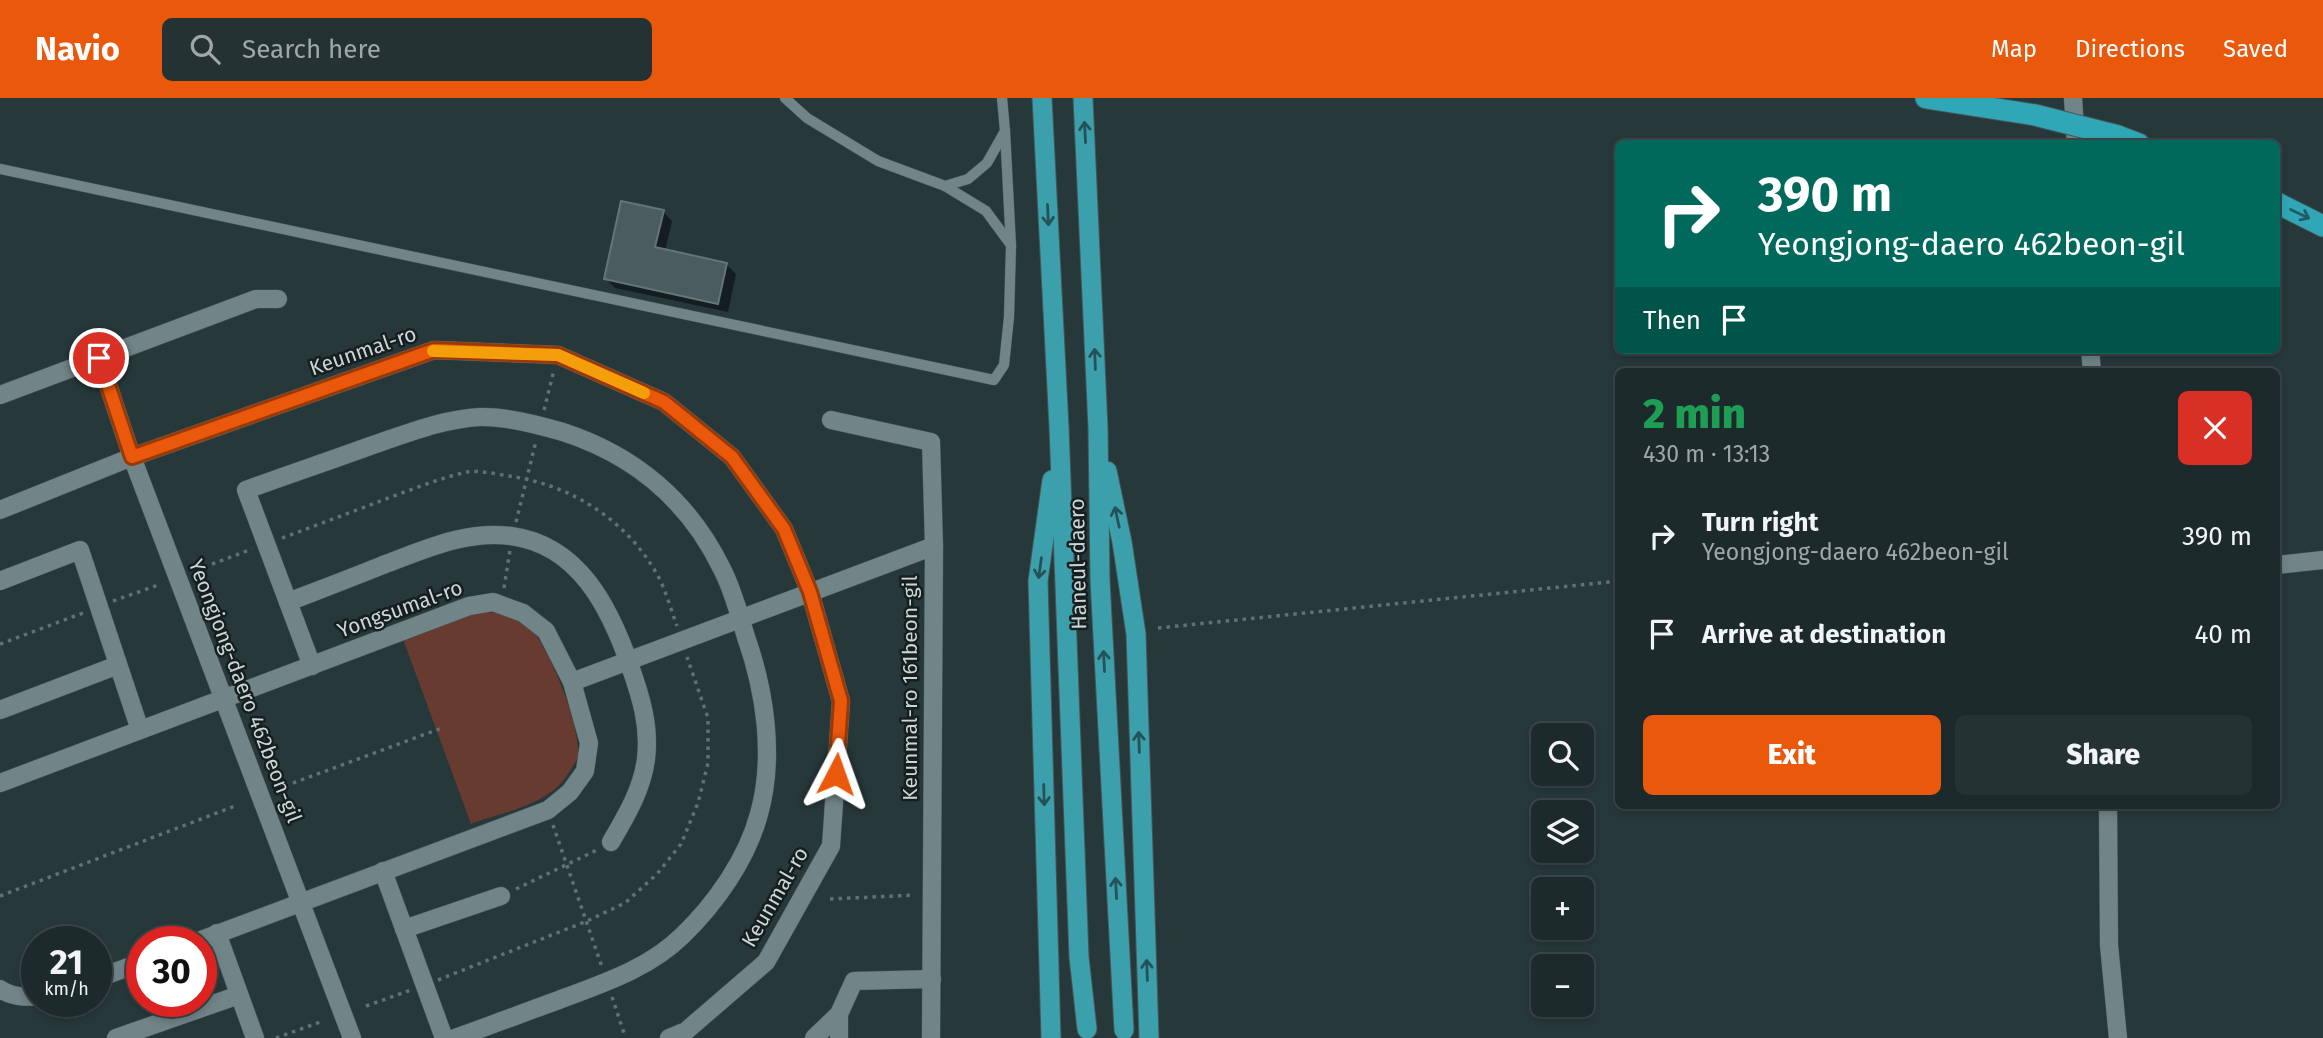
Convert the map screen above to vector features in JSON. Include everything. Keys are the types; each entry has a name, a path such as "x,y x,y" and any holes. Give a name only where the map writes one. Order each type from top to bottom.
{"highway":[{"name":"Haneul-daero","path":"1042,98 1059,427 1073,840 1079,957 1087,1029"},
{"name":"Haneul-daero","path":"1083,98 1098,428 1100,580 1124,1030"},
{"path":"1926,98 2035,115 2130,140"},
{"path":"2280,204 2323,226"},
{"path":"1051,1038 1038,581 1059,427"},
{"path":"1098,428 1122,541 1136,634 1148,1034"}],"street":[{"path":"2073,98 2076,140"},
{"path":"0,395 256,299 278,299"},
{"name":"Keunmal-ro","path":"0,510 132,457 434,350 558,355 664,402 732,457 784,529 810,592 841,701 831,846 766,962 686,1031 669,1038"},
{"name":"Yeongjong-daero 462beon-gil","path":"99,358 132,457 352,1038"},
{"path":"312,666 246,490 431,425 482,417 540,425 583,439 632,463 669,494 699,529 723,570 755,663 765,719 767,772 759,815 740,862 712,902 682,936 642,966 607,982 455,1038"},
{"name":"Keunmal-ro 161beon-gil","path":"831,420 931,442 934,546 931,1038"},
{"path":"288,602 438,544 474,536 512,536 548,547 578,569 600,595 615,624 643,702 648,730 646,761 637,794 611,842"},
{"path":"572,682 934,546"},
{"path":"0,581 80,550 140,730"},
{"path":"2280,565 2323,560"},
{"name":"Yongsumal-ro","path":"0,783 469,606 493,602 523,613 547,631 572,682 589,743 585,771 570,792 548,810 217,933"},
{"path":"0,710 118,665"},
{"path":"2108,809 2109,945 2118,1038"},
{"path":"383,870 444,1038"},
{"path":"404,929 501,896"},
{"path":"217,933 255,1038"},
{"path":"814,1038 839,1014 854,981 932,979"},
{"path":"0,989 21,996"},
{"path":"116,1038 239,995"},
{"path":"839,1014 839,1038"}],"lane":[{"path":"785,98 807,118 878,161 945,186 986,211 1011,246"},
{"path":"0,169 994,380 1004,365 1009,317 1011,246 1002,98"},
{"path":"945,186 968,178 987,163 1005,131"}],"path":[{"path":"502,605 512,536 558,355"},
{"path":"204,567 433,481 471,472 527,479 578,496 603,513 625,533 642,552 659,578 682,640 708,718 708,763 698,803 681,844 657,874 625,903 587,921 366,1006"},
{"path":"1158,628 1615,581"},
{"path":"0,644 161,584"},
{"path":"285,786 442,728"},
{"path":"0,896 235,806"},
{"path":"548,810 624,1033"},
{"path":"501,896 611,842"},
{"path":"830,899 932,895"},
{"path":"276,1038 323,1021"}],"shaded area":[{"path":"477,612 517,618 528,625 536,635 563,689 576,730 578,747 577,759 572,768 547,795 523,807 471,824 403,639"}],"building":[{"path":"621,201 664,210 655,247 727,263 718,304 604,279"}],"slow traffic":[{"path":"433,351 558,355 644,393"}],"route":[{"path":"99,358 132,457 434,350 558,355 664,402 732,457 784,529 810,592 841,701 836,774"}]}
